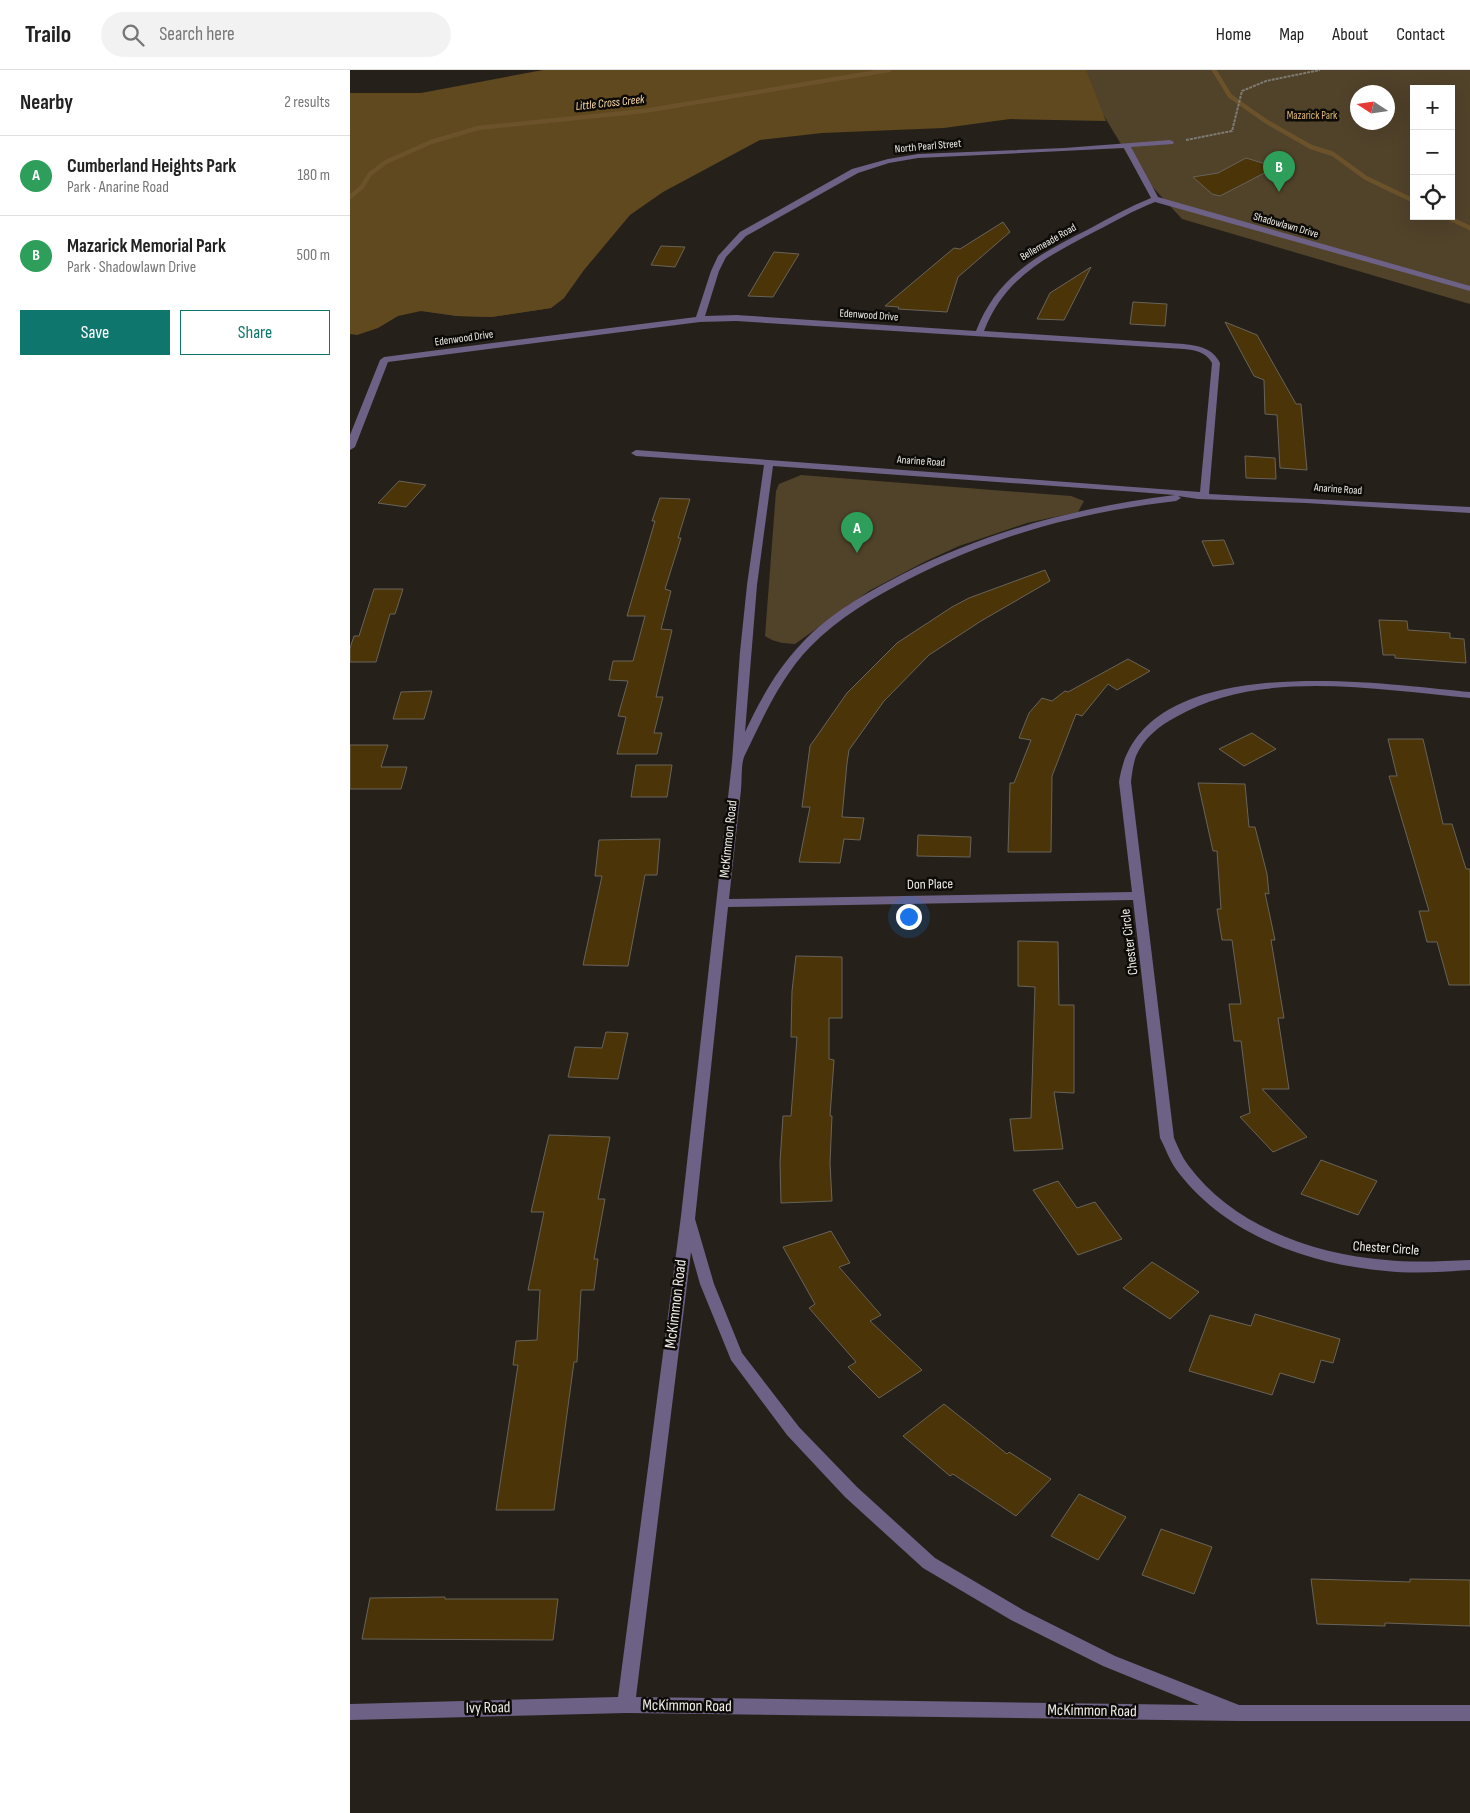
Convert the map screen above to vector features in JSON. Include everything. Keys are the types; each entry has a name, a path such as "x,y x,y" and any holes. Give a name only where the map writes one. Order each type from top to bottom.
{"street":[{"name":"North Pearl Street","path":"700,318 715,271 722,256 743,234 855,172 888,161 918,156 1170,142"},
{"path":"1126,145 1155,199"},
{"name":"Shadowlawn Drive","path":"1155,199 1470,290"},
{"name":"Bellemeade Road","path":"980,333 990,306 1000,292 1029,265 1048,253 1155,199"},
{"name":"Edenwood Drive","path":"350,447 384,360 700,318 736,318 1196,349 1214,357 1216,363 1204,495"},
{"name":"Anarine Road","path":"636,453 1117,487 1204,495 1470,510"},
{"name":"McKimmon Road","path":"769,463 750,604 738,762 688,1216 626,1705 1241,1713 1470,1713"},
{"name":"Anarine Road","path":"738,762 772,689 797,654 832,622 879,591 963,549 1056,518 1132,502 1204,495"},
{"name":"Chester Circle","path":"1470,695 1320,684 1289,684 1230,691 1203,699 1168,715 1150,729 1136,745 1128,763 1125,782 1167,1138 1172,1152 1189,1179 1231,1215 1265,1234 1304,1250 1345,1261 1387,1266 1470,1265"},
{"name":"Don Place","path":"721,903 1139,896"},
{"name":"McKimmon Road","path":"688,1216 707,1284 736,1356 793,1431 851,1492 929,1563 1017,1615 1109,1661 1241,1713"},
{"name":"Ivy Road","path":"350,1712 626,1705"}],"path":[{"path":"1170,142 1232,131 1242,91 1266,80 1320,70"}],"green space":[{"name":"Mazarick Park","path":"889,70 1470,70 1470,304 1182,219 1136,169 1098,106 799,131 738,144 618,211 564,298 551,308 491,317 457,316 382,305"},
{"path":"801,475 1071,496 1084,501 1078,512 1027,523 959,546 926,561 869,591 795,644 776,641 765,636 776,491 779,484"}],"shaded area":[{"path":"543,70 1086,70 1106,121 1010,119 944,128 822,133 760,140 663,192 630,215 584,270 564,298 551,308 491,317 457,316 421,311 398,316 378,328 357,335 350,334 350,93 421,93"}],"building":[{"path":"1246,158 1276,167 1220,196 1212,194 1193,177 1218,173"},
{"path":"1003,222 1010,232 958,277 947,312 898,309 899,307 885,306 954,248 960,249"},
{"path":"661,246 685,247 675,267 651,265"},
{"path":"774,252 799,254 773,297 748,296"},
{"path":"1091,267 1064,320 1037,319 1050,293"},
{"path":"1133,302 1167,304 1165,326 1130,324"},
{"path":"1225,322 1257,335 1296,404 1301,404 1307,470 1280,468 1277,415 1265,414 1264,380 1254,376"},
{"path":"1245,456 1275,458 1276,479 1246,478"},
{"path":"399,481 426,485 406,507 378,503"},
{"path":"660,498 690,499 678,538 681,538 665,589 671,591 661,629 672,630 656,697 663,697 654,733 662,733 657,754 617,754 626,717 618,716 628,681 609,680 613,661 633,661 645,616 627,616 655,521 652,521"},
{"path":"1224,540 1234,564 1213,566 1202,541"},
{"path":"1045,570 1050,581 981,621 929,655 884,701 849,750 842,817 864,818 860,840 844,839 840,863 799,862 810,807 802,807 810,746 847,693 897,643 952,607 969,598"},
{"path":"374,589 403,589 395,614 390,614 376,662 350,662 350,648 354,636 359,636"},
{"path":"1379,620 1407,621 1408,630 1450,633 1450,638 1464,639 1466,663 1395,658 1395,655 1383,655"},
{"path":"1128,659 1150,671 1117,690 1108,684 1082,716 1076,714 1052,776 1051,852 1008,852 1010,783 1014,783 1031,740 1019,738 1029,713 1042,698 1052,701 1065,691 1068,692"},
{"path":"432,691 424,719 393,719 401,692"},
{"path":"1252,733 1276,749 1244,766 1219,749"},
{"path":"1388,739 1423,739 1443,824 1452,824 1466,869 1470,869 1470,985 1449,985 1437,942 1427,942 1419,911 1429,911 1389,776 1397,776"},
{"path":"350,745 388,745 381,767 407,767 401,789 350,789"},
{"path":"636,765 672,765 667,797 631,797"},
{"path":"1198,783 1245,784 1249,827 1255,827 1267,874 1269,894 1265,893 1275,940 1271,940 1284,1018 1278,1018 1289,1089 1262,1089 1307,1137 1273,1152 1240,1117 1250,1113 1241,1041 1234,1041 1229,1004 1241,1004 1232,940 1222,940 1217,909 1221,909 1217,851 1213,851"},
{"path":"918,835 971,837 970,857 917,856"},
{"path":"660,839 657,875 645,875 628,966 583,965 602,876 595,876 599,840"},
{"path":"1018,941 1058,942 1059,1005 1074,1005 1074,1093 1054,1092 1063,1149 1014,1151 1010,1119 1031,1118 1035,987 1018,986"},
{"path":"796,956 842,957 842,1018 829,1018 829,1059 834,1060 830,1116 832,1116 830,1163 832,1201 781,1203 780,1162 783,1116 791,1116 797,1037 791,1037 792,991"},
{"path":"606,1032 628,1033 618,1079 568,1077 575,1047 602,1048"},
{"path":"549,1135 610,1137 598,1199 605,1199 594,1259 598,1259 594,1290 581,1290 577,1362 574,1362 554,1510 496,1510 518,1365 513,1365 516,1341 537,1340 540,1290 528,1290 544,1212 531,1212"},
{"path":"1321,1160 1377,1181 1358,1215 1301,1194"},
{"path":"1058,1181 1077,1208 1095,1202 1122,1239 1078,1255 1033,1190"},
{"path":"831,1231 850,1263 839,1267 881,1315 870,1321 922,1370 879,1398 848,1367 856,1362 809,1308 815,1304 783,1247"},
{"path":"1152,1262 1199,1292 1170,1319 1123,1288"},
{"path":"1255,1314 1340,1339 1333,1363 1321,1360 1314,1383 1280,1373 1272,1395 1189,1371 1210,1315 1251,1326"},
{"path":"944,1404 1007,1454 1009,1452 1051,1479 1016,1516 953,1474 950,1476 903,1436"},
{"path":"1079,1494 1126,1517 1098,1560 1051,1536"},
{"path":"1161,1529 1212,1547 1194,1594 1142,1575"},
{"path":"1311,1579 1410,1582 1410,1579 1470,1580 1470,1626 1385,1623 1385,1626 1317,1624"},
{"path":"445,1597 445,1599 558,1599 553,1640 362,1639 370,1598"}],"waterway":[{"name":"Little Cross Creek","path":"350,197 362,187 370,174 386,162 431,142 478,128 644,111 889,70"},
{"path":"1214,70 1230,96 1267,122 1311,147 1333,154 1366,178 1410,199"},
{"path":"1453,220 1470,228"}],"place":[{"name":"Mazarick Memorial Park","path":"1279,192"},
{"name":"Cumberland Heights Park","path":"857,553"}]}
